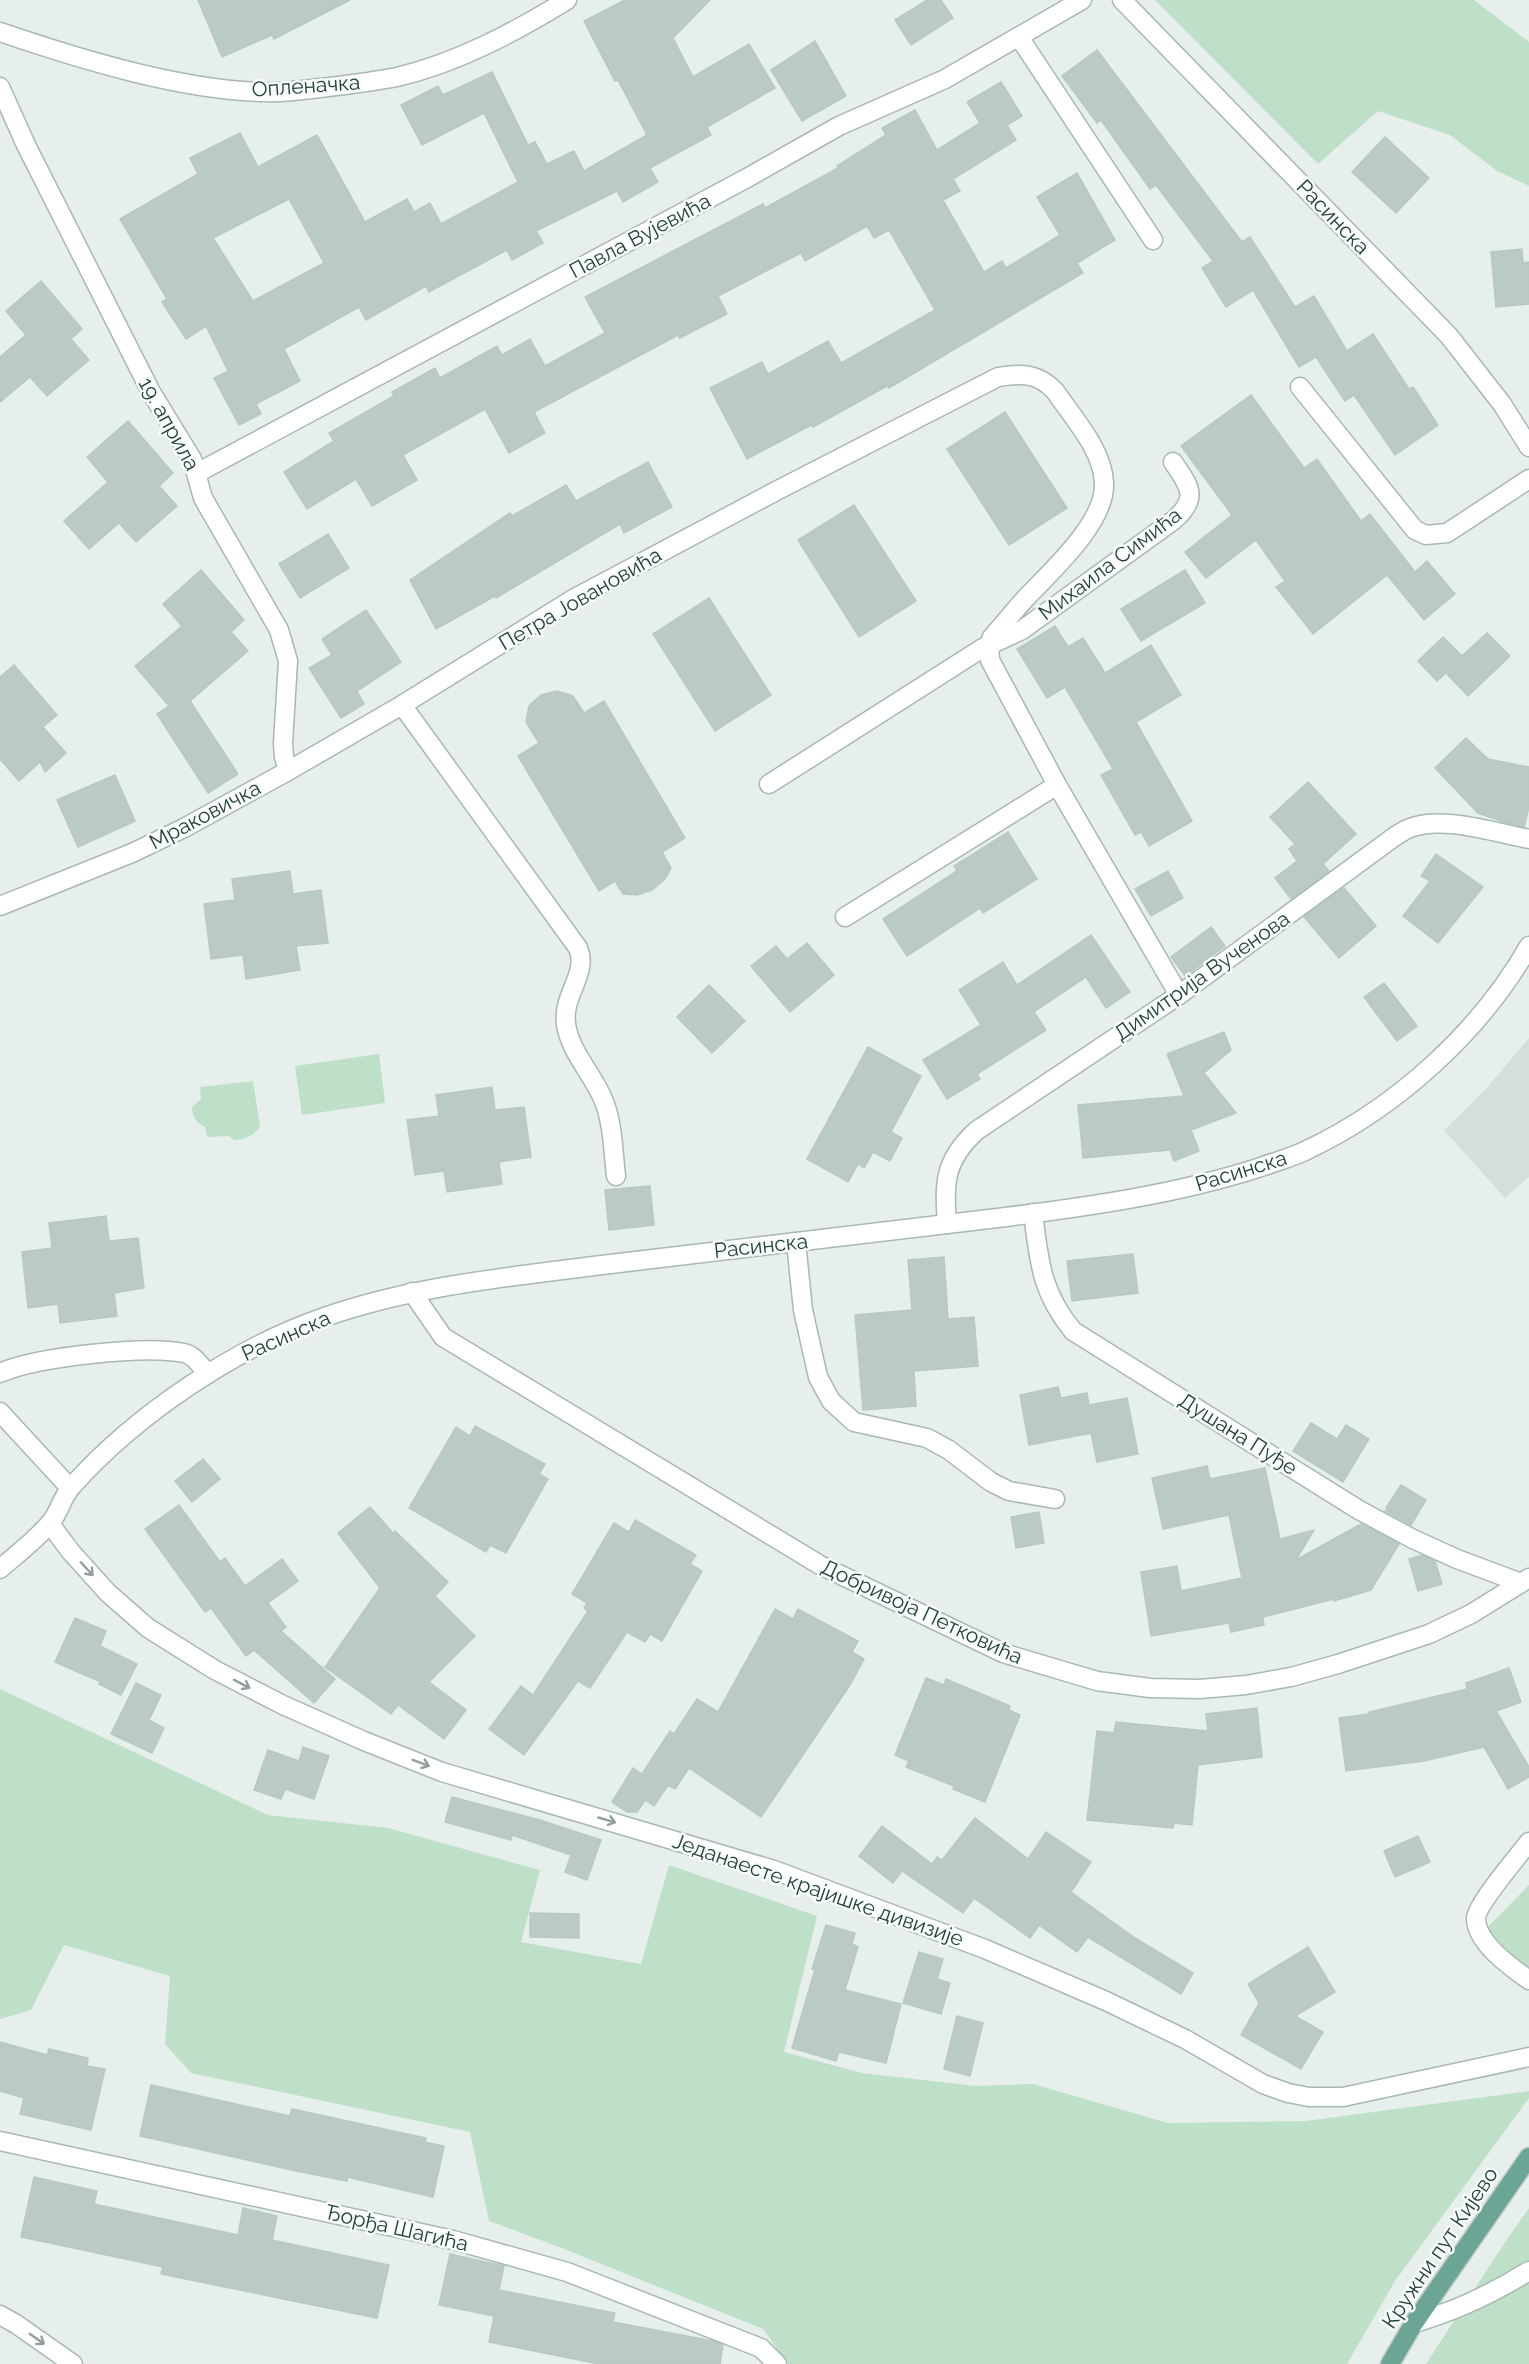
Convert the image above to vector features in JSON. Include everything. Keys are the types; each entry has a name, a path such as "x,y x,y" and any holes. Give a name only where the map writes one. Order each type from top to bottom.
{"main road":[{"name":"Кружни пут Кијево","path":"1390,2364 1414,2323 1529,2157"}],"street":[{"name":"Опленачка","path":"0,32 40,46 190,84 230,90 278,92 365,82 408,73 444,62 536,19 567,0"},
{"name":"Павла Вујевића","path":"197,472 747,178 839,126 945,79 1082,0"},
{"name":"Расинска","path":"1122,0 1449,336 1502,404 1529,447"},
{"path":"1019,37 1153,240"},
{"name":"19. априла","path":"0,87 78,251 151,392 192,459 203,498 279,630 285,647 288,678 283,743 288,771"},
{"name":"Михаила Симића","path":"989,645 1012,613 1084,532 1102,500 1104,483 1096,453 1050,386 1035,376 1024,375"},
{"name":"Петра Јовановића","path":"402,705 575,598 768,495 998,377 1024,375"},
{"path":"1300,387 1415,530 1426,535 1447,533 1529,479"},
{"name":"Михаила Симића","path":"989,645 1022,630 1186,510 1191,497 1188,485 1173,462"},
{"path":"769,784 989,645"},
{"path":"989,645 988,652 994,669 1057,786 1179,995"},
{"path":"402,705 574,941 581,954 582,962 565,1010 566,1025 571,1041 602,1096 608,1113 616,1176"},
{"name":"Мраковичка","path":"0,906 132,853 288,771 402,705"},
{"path":"844,916 1057,786"},
{"name":"Димитрија Вученова","path":"947,1224 945,1181 952,1160 961,1145 976,1131 1179,995 1394,837 1411,827 1433,823 1460,825 1529,839"},
{"name":"Расинска","path":"0,1569 50,1524 70,1488 104,1453 144,1419 208,1374 251,1349 319,1319 412,1292 531,1274 1033,1214 1130,1200 1224,1179 1307,1150 1344,1130 1402,1090 1450,1049 1489,1006 1529,946"},
{"name":"Душана Пуђе","path":"1033,1214 1039,1261 1046,1288 1059,1313 1073,1331 1359,1510 1457,1559 1525,1580"},
{"path":"796,1242 807,1330 818,1377 831,1401 854,1422 927,1438 949,1450 991,1482 1009,1491 1055,1498"},
{"name":"Добривоја Петковића","path":"412,1292 443,1337 820,1565 1003,1653 1058,1671 1097,1681 1150,1688 1200,1689 1246,1685 1291,1677 1429,1634 1472,1614 1525,1580"},
{"path":"0,1373 37,1363 94,1354 144,1350 186,1353 208,1374"},
{"path":"0,1412 70,1488"},
{"name":"Једанаесте крајишке дивизије","path":"50,1524 71,1552 108,1593 148,1628 215,1670 284,1705 364,1741 442,1772 774,1870 985,1949 1106,2001 1185,2039 1263,2084 1288,2093 1309,2097 1342,2097 1529,2057"},
{"path":"1529,1842 1490,1893 1477,1914 1476,1921 1481,1935 1497,1955 1529,1980"},
{"name":"Ђорђа Шагића","path":"0,2141 453,2240 556,2268 761,2348 777,2364"},
{"path":"1414,2323 1450,2313 1529,2271"},
{"path":"0,2315 73,2364"}],"shaded area":[{"path":"1529,1038 1529,1177 1505,1198 1444,1130 1486,1089"}],"green space":[{"path":"1155,0 1474,0 1529,42 1529,186 1497,171 1450,135 1378,111 1318,164"},
{"path":"379,1054 385,1103 302,1115 295,1066"},
{"path":"253,1081 260,1127 254,1133 239,1140 228,1136 207,1137 205,1127 197,1121 192,1110 192,1107 201,1099 200,1087"},
{"path":"0,1689 268,1815 388,1828 540,1870 521,1942 641,1964 669,1865 817,1916 784,2052 862,2073 976,2086 1033,2084 1168,2123 1306,2121 1529,2091 1529,2098 1395,2281 1347,2364 788,2364 763,2329 489,2221 470,2132 191,2073 165,2044 170,1976 64,1945 31,2010 0,2019"},
{"path":"1529,1885 1529,1977 1487,1928"},
{"path":"1529,2208 1529,2364 1426,2364 1503,2245"}],"building":[{"path":"198,0 350,0 274,39 272,35 222,57"},
{"path":"625,0 710,0 673,38 693,77 749,44 775,88 707,127 711,135 650,168 658,182 623,202 617,191 536,231 543,243 512,260 507,250 429,292 426,286 366,320 359,307 284,349 300,381 256,404 261,414 239,425 214,378 228,371 206,326 186,339 162,302 167,299 120,219 198,174 190,158 240,133 258,167 317,135 365,222 407,199 414,212 430,203 441,224 518,182 484,113 422,145 401,105 438,86 443,95 492,72 528,145 535,142 547,164 574,151 584,171 647,135 618,80 615,81 584,21","holes":["289,199 324,263 253,301 213,238"]},
{"path":"927,0 941,0 953,18 911,45 895,20"},
{"path":"815,41 846,96 802,121 771,70"},
{"path":"1097,50 1242,242 1250,237 1295,307 1314,296 1347,351 1373,334 1409,389 1413,387 1438,425 1395,455 1354,395 1345,401 1316,357 1299,367 1253,290 1226,307 1202,268 1213,261 1156,185 1150,189 1101,120 1097,123 1062,76"},
{"path":"1001,82 1022,116 1007,125 1016,140 953,179 960,191 943,200 984,272 1002,261 1006,268 1060,235 1037,197 1077,173 1115,240 1077,263 1083,273 889,388 887,386 813,427 811,425 747,459 710,388 762,362 768,374 828,341 841,363 935,310 889,230 874,238 867,226 805,261 801,253 718,296 727,314 680,338 678,335 534,412 545,433 509,453 485,409 403,455 417,480 372,506 356,479 307,509 284,472 334,441 329,433 394,396 392,392 435,368 440,378 497,346 502,355 530,339 545,366 605,333 585,297 763,204 765,208 838,168 837,166 886,135 882,128 915,110 937,150 980,123 967,102"},
{"path":"1385,137 1429,178 1396,213 1352,172"},
{"path":"1522,249 1523,263 1529,262 1529,304 1496,307 1491,252"},
{"path":"41,281 82,329 71,339 89,360 47,396 30,377 0,402 0,357 26,335 6,311"},
{"path":"1251,395 1304,468 1317,459 1361,521 1370,514 1415,572 1427,561 1455,594 1424,620 1387,575 1313,634 1276,587 1285,581 1256,540 1206,578 1185,552 1232,515 1181,446"},
{"path":"1005,412 1067,508 1009,545 947,449"},
{"path":"128,421 173,473 159,486 177,506 136,542 119,523 89,549 64,521 108,482 87,457"},
{"path":"648,462 672,507 624,533 620,524 496,598 495,596 436,629 410,580 510,513 512,516 566,485 576,501"},
{"path":"854,505 916,601 859,637 798,540"},
{"path":"328,534 349,568 300,598 279,564"},
{"path":"201,570 244,620 231,632 248,651 190,701 238,774 208,793 157,714 169,706 135,666 182,626 163,604"},
{"path":"1185,570 1205,603 1141,641 1121,609"},
{"path":"709,598 771,695 715,731 653,634"},
{"path":"366,610 401,662 357,691 364,704 341,718 309,668 332,655 322,639"},
{"path":"1055,626 1068,647 1083,638 1105,673 1151,645 1181,695 1136,722 1192,821 1149,846 1141,832 1135,835 1101,775 1113,769 1065,687 1047,698 1017,649"},
{"path":"1487,633 1510,656 1468,696 1446,673 1437,681 1418,661 1443,637 1462,656"},
{"path":"14,665 57,715 43,727 66,753 45,772 40,762 19,781 0,759 0,677"},
{"path":"557,691 573,696 584,713 604,701 685,838 662,852 671,868 665,879 652,890 637,895 623,894 615,881 599,891 518,756 539,743 526,722 529,706 541,695"},
{"path":"1466,738 1488,759 1529,767 1529,807 1524,827 1478,813 1435,768"},
{"path":"115,775 135,821 78,847 57,800"},
{"path":"1308,782 1356,834 1323,864 1329,871 1291,899 1275,878 1297,861 1289,849 1295,844 1270,817"},
{"path":"1008,832 1037,879 983,913 980,908 907,956 883,919 957,871 954,866"},
{"path":"1436,854 1483,887 1438,943 1403,916 1430,881 1421,876"},
{"path":"290,871 293,894 321,890 328,943 296,946 300,970 246,979 243,955 211,959 204,904 235,900 232,879"},
{"path":"1168,871 1183,898 1151,916 1135,889"},
{"path":"1344,888 1376,926 1339,958 1304,917"},
{"path":"1211,927 1225,946 1185,976 1171,957"},
{"path":"1091,935 1130,992 1106,1008 1086,977 1034,1012 1046,1030 977,1074 980,1079 947,1099 923,1060 981,1025 959,990 1003,962 1017,985"},
{"path":"807,943 834,975 790,1012 751,966 776,946 787,959"},
{"path":"1384,983 1417,1026 1397,1041 1364,997"},
{"path":"709,985 745,1021 712,1053 677,1017"},
{"path":"1224,1032 1231,1050 1204,1073 1236,1113 1191,1130 1199,1151 1174,1161 1170,1150 1083,1158 1078,1105 1184,1096 1167,1054"},
{"path":"868,1047 921,1076 891,1132 902,1138 890,1161 873,1152 864,1168 858,1164 848,1182 807,1159"},
{"path":"492,1087 495,1110 524,1107 531,1157 499,1162 502,1184 447,1192 444,1171 415,1175 407,1120 439,1116 436,1095"},
{"path":"650,1186 654,1225 609,1230 605,1190"},
{"path":"106,1216 109,1241 138,1238 144,1288 114,1293 117,1316 60,1323 58,1304 28,1308 22,1252 52,1248 49,1223"},
{"path":"1133,1254 1138,1293 1072,1301 1067,1261"},
{"path":"944,1257 948,1319 974,1317 978,1366 914,1371 916,1406 863,1410 855,1315 912,1310 908,1260"},
{"path":"1058,1387 1061,1398 1087,1393 1089,1405 1127,1398 1138,1454 1097,1462 1091,1433 1029,1445 1020,1395"},
{"path":"1311,1423 1337,1439 1346,1425 1369,1439 1343,1482 1293,1451"},
{"path":"475,1426 545,1464 539,1474 548,1479 506,1553 490,1545 486,1552 409,1508 456,1427 470,1436"},
{"path":"203,1459 220,1479 192,1502 175,1481"},
{"path":"1207,1466 1210,1479 1265,1468 1280,1539 1314,1530 1296,1560 1361,1524 1399,1544 1371,1590 1263,1617 1264,1625 1231,1632 1229,1623 1151,1636 1141,1572 1177,1566 1181,1591 1242,1578 1229,1515 1163,1529 1152,1478"},
{"path":"1401,1485 1426,1500 1411,1525 1385,1511 1389,1510 1386,1508"},
{"path":"179,1505 220,1562 225,1558 245,1586 282,1559 298,1581 268,1603 286,1627 281,1631 335,1679 314,1703 254,1650 246,1656 211,1608 205,1612 145,1529"},
{"path":"370,1507 394,1534 395,1531 448,1582 435,1596 475,1636 429,1682 466,1710 444,1739 398,1705 391,1714 325,1667 380,1588 338,1533"},
{"path":"1039,1512 1044,1543 1016,1548 1011,1517"},
{"path":"635,1520 696,1555 690,1564 702,1571 662,1641 650,1634 645,1642 627,1632 590,1688 578,1681 524,1755 489,1729 521,1686 533,1695 588,1611 584,1608 587,1603 572,1594 614,1523 629,1532"},
{"path":"1422,1555 1435,1561 1442,1584 1418,1591 1409,1559"},
{"path":"775,1609 793,1619 798,1609 858,1641 852,1652 864,1659 850,1685 761,1817 689,1768 675,1789 668,1785 654,1806 645,1800 637,1812 627,1812 612,1802 633,1768 642,1774 670,1731 674,1734 697,1699 718,1712"},
{"path":"75,1618 106,1631 100,1646 137,1664 121,1695 99,1684 101,1682 55,1662"},
{"path":"1509,1668 1521,1702 1496,1711 1529,1767 1529,1777 1508,1789 1484,1747 1424,1761 1346,1771 1339,1718 1369,1714 1369,1712 1467,1689 1466,1683"},
{"path":"926,1678 944,1685 946,1679 1010,1706 1009,1710 1020,1715 985,1802 953,1789 954,1786 906,1767 909,1761 895,1755"},
{"path":"136,1683 161,1695 149,1720 164,1728 152,1753 111,1734"},
{"path":"1257,1708 1262,1757 1198,1765 1192,1825 1174,1823 1173,1828 1087,1820 1097,1731 1114,1733 1116,1722 1208,1731 1206,1714"},
{"path":"303,1747 329,1756 314,1799 285,1789 281,1799 254,1790 268,1750 299,1761"},
{"path":"452,1797 540,1820 601,1840 587,1880 565,1872 571,1855 512,1835 511,1840 445,1822"},
{"path":"975,1818 1028,1859 1046,1832 1091,1862 1071,1892 1135,1938 1193,1973 1181,1994 1088,1937 1077,1952 1039,1925 1030,1938 974,1898 963,1913 902,1871 893,1883 859,1856 882,1826 932,1864 937,1857 942,1860"},
{"path":"1418,1836 1430,1862 1395,1877 1384,1851"},
{"path":"530,1913 579,1914 579,1938 530,1937"},
{"path":"826,1925 855,1933 852,1944 858,1947 845,1990 901,2004 886,2063 839,2052 836,2061 792,2048"},
{"path":"1308,1947 1335,1992 1295,2016 1323,2032 1301,2069 1241,2035 1259,2003 1248,1984"},
{"path":"919,1952 943,1959 937,1979 950,1983 941,2014 903,2003"},
{"path":"957,2016 983,2023 970,2076 944,2069"},
{"path":"0,2042 47,2055 49,2049 88,2058 87,2066 105,2069 91,2130 20,2114 24,2098 0,2091"},
{"path":"151,2085 290,2116 292,2109 426,2138 425,2142 444,2146 433,2197 347,2177 347,2181 296,2171 140,2136"},
{"path":"34,2177 97,2191 94,2204 238,2235 243,2208 277,2216 272,2240 389,2265 377,2318 161,2274 163,2267 21,2237"},
{"path":"450,2254 504,2266 499,2290 615,2313 613,2322 713,2341 723,2345 720,2364 599,2364 489,2342 494,2316 439,2305"}]}
